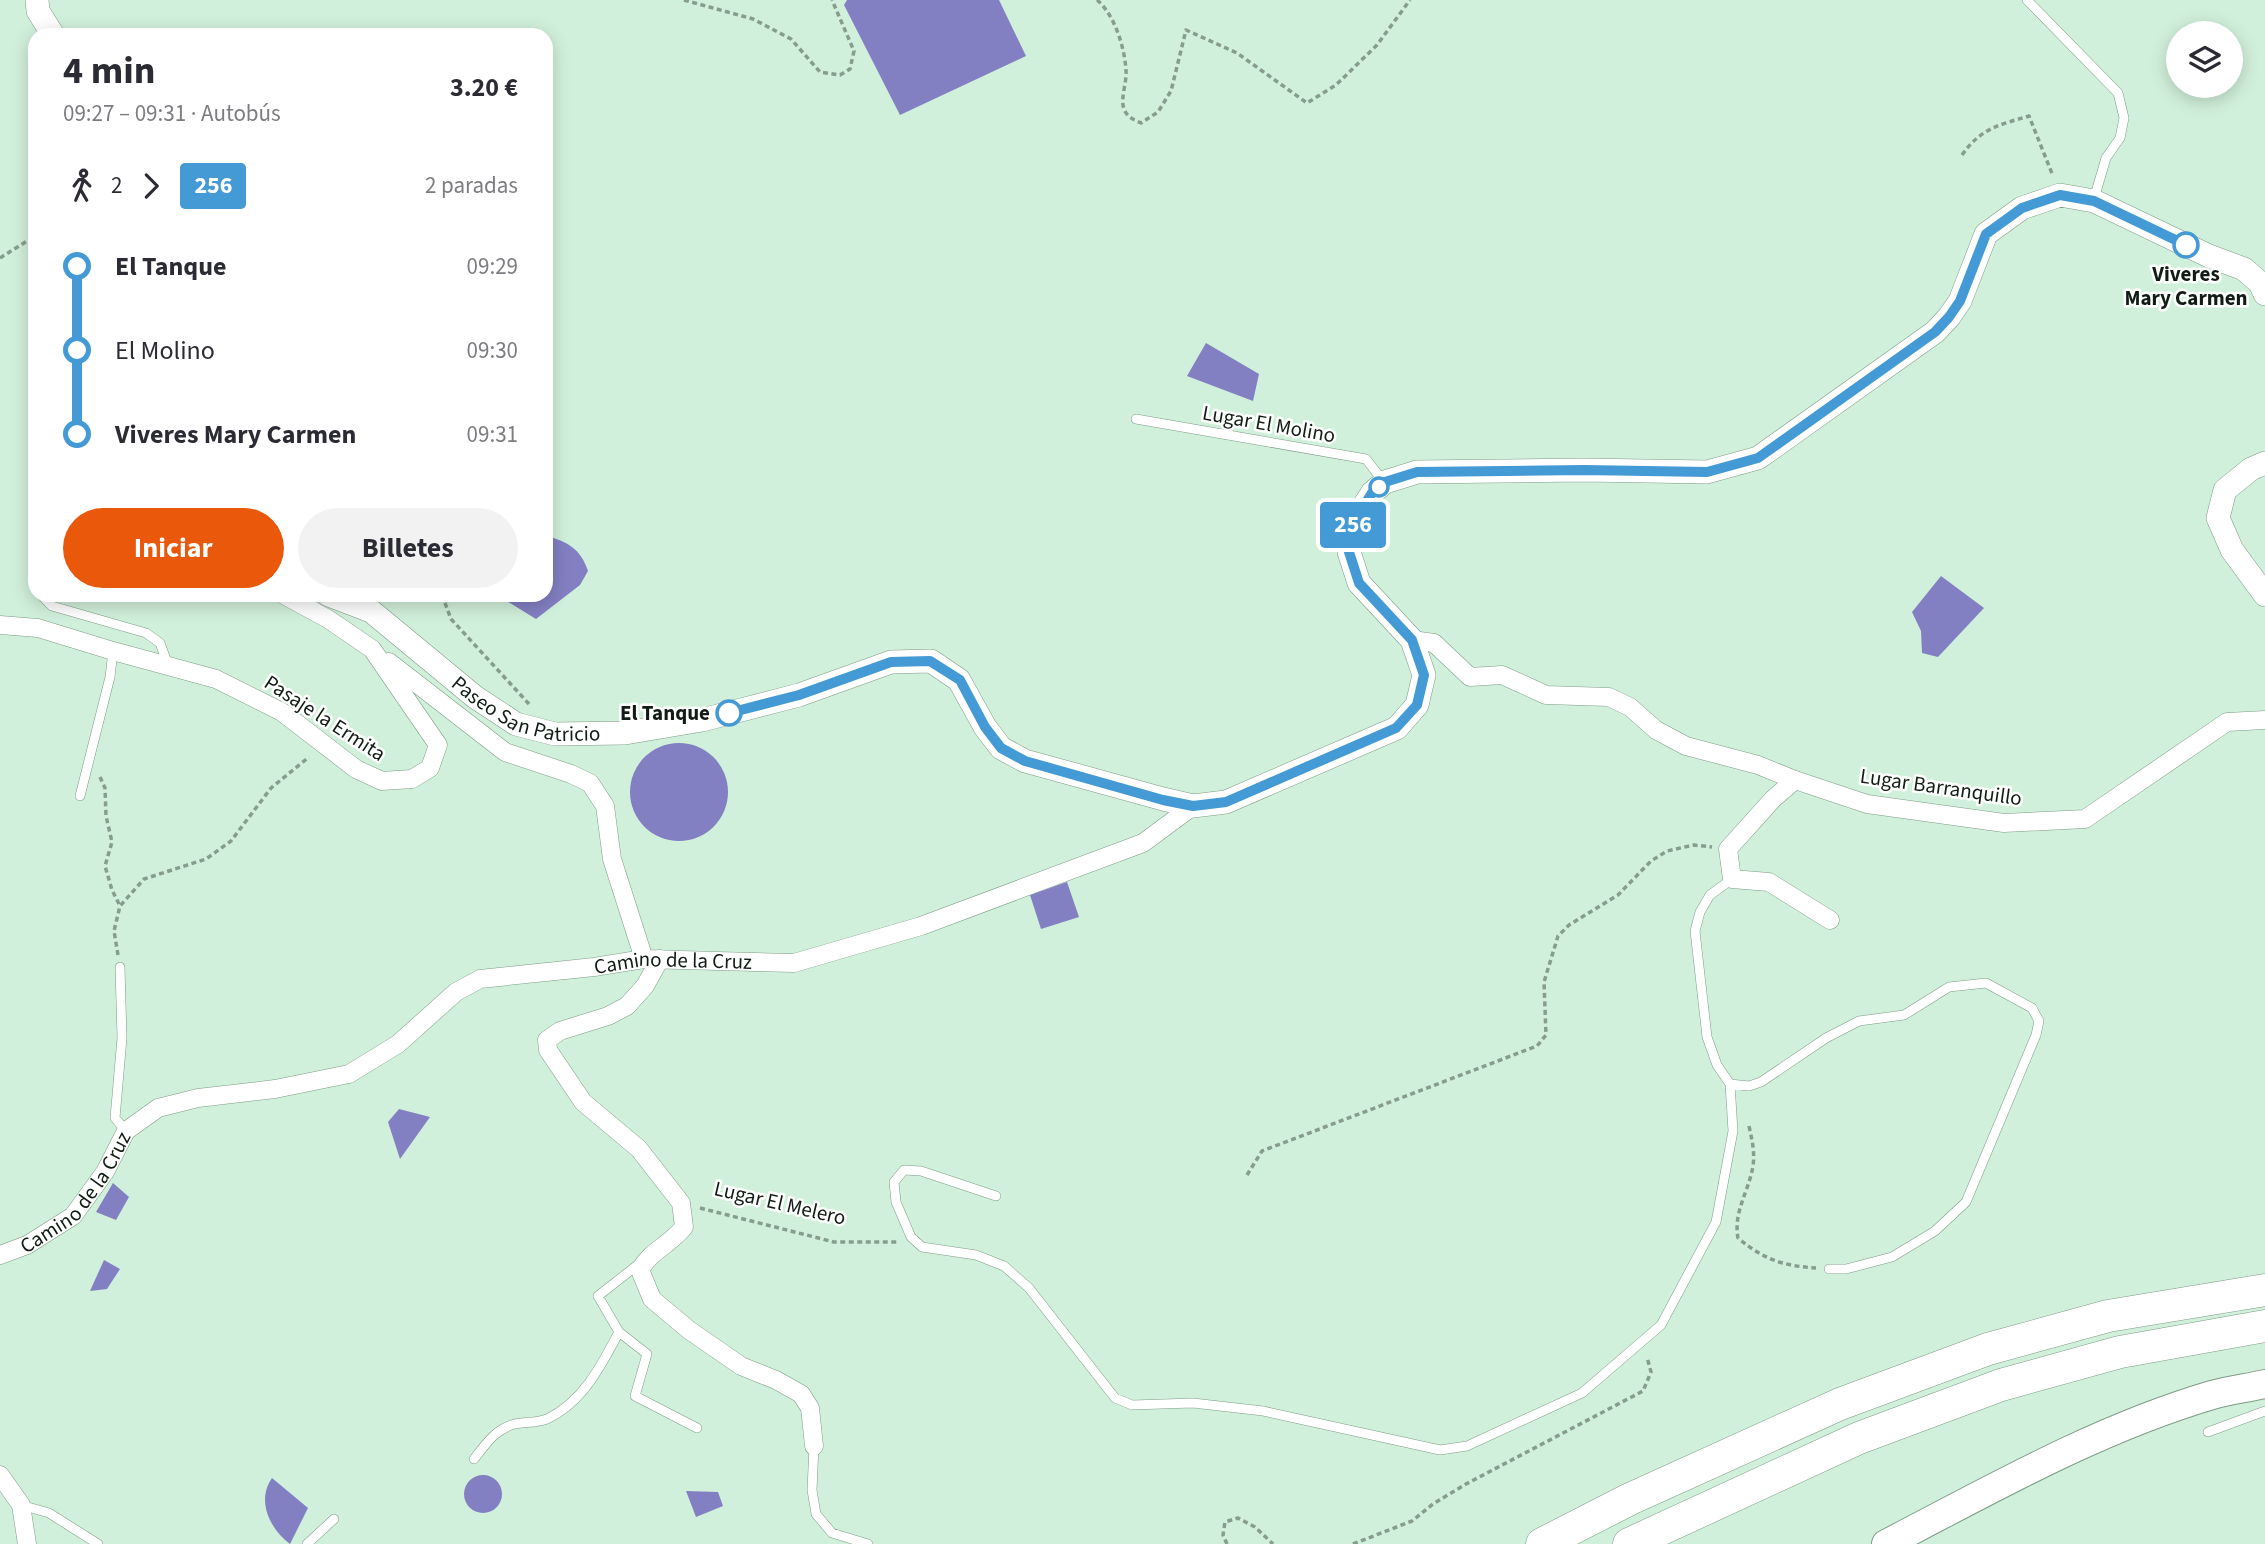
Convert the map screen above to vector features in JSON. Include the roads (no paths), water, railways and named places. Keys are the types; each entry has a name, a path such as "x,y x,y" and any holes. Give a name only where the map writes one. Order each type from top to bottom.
{"highway":[{"path":"1542,1544 1630,1499 1840,1404 1988,1349 2108,1316 2265,1290"},
{"path":"1629,1544 1859,1438 2001,1385 2120,1352 2265,1326"}],"main road":[{"path":"1886,1544 2090,1440 2215,1394 2265,1384"}],"street":[{"path":"37,0 38,11 49,28"},
{"path":"1412,640 1359,583 1349,552 1354,522 1372,493 1385,482 1417,472 1707,472 1758,458 1935,332 1960,301 1986,234 2022,208 2060,195 2094,201 2209,256 2244,269 2263,285"},
{"path":"2265,463 2250,469 2225,490 2218,518 2232,550 2265,595"},
{"name":"Pasaje la Ermita","path":"0,625 38,628 215,678 282,712 356,769 382,781 411,779 430,768 438,745 372,649 328,619 297,602"},
{"name":"Paseo San Patricio","path":"347,602 371,611 475,697 516,724 555,734 625,733 702,720 799,695 891,662 930,661 960,680 985,727 1001,748 1025,761 1193,806"},
{"name":"Camino de la Cruz","path":"0,1255 27,1245 74,1216 105,1172 126,1131 158,1108 198,1098 275,1089 349,1074 398,1044 456,992 480,979 652,959 793,963 921,926 1143,843 1193,806 1226,802 1396,728 1417,705 1424,675 1412,640"},
{"name":"Lugar Barranquillo","path":"1412,640 1434,643 1469,677 1502,675 1546,695 1609,697 1630,707 1656,730 1686,746 1758,765 1867,804 2004,823 2085,819 2227,722 2265,720"},
{"path":"372,649 505,752 590,783 605,806 612,859 652,959"},
{"path":"1795,780 1773,799 1728,849 1732,879 1769,882 1830,920"},
{"name":"Lugar El Melero","path":"647,1257 676,1237 684,1227 681,1203 639,1149 583,1102 548,1050 547,1040 560,1031 608,1016 627,1006 645,986 652,959"},
{"path":"647,1257 640,1270 652,1299 688,1330 741,1366 776,1380 801,1394 810,1408 814,1446"},
{"path":"0,1475 21,1506 27,1544"}],"lane":[{"path":"2027,0 2118,93 2124,118 2120,138 2106,158 2094,201"},
{"name":"Lugar El Molino","path":"1136,419 1366,458 1385,482"},
{"path":"48,602 52,606 146,633 160,643 168,666"},
{"path":"80,796 114,651"},
{"path":"996,1196 921,1171 904,1170 894,1182 896,1202 911,1237 922,1247 976,1255 1004,1266 1029,1288 1115,1398 1132,1405 1193,1403 1263,1411 1440,1450 1467,1446 1582,1393 1661,1325 1716,1222 1733,1131 1730,1084 1717,1065 1707,1037 1695,931 1700,912 1710,895 1732,879"},
{"path":"120,967 122,1038 115,1118 126,1131"},
{"path":"1730,1084 1749,1086 1761,1082 1826,1038 1859,1021 1904,1016 1949,987 1986,983 2032,1008 2039,1021 2036,1035 1966,1202 1936,1231 1892,1257 1846,1269 1829,1269"},
{"name":"Lugar El Melero","path":"647,1257 598,1296 619,1332 647,1354 635,1396 697,1427"},
{"path":"474,1459 494,1434 513,1425 544,1420 564,1409 594,1378 619,1332"},
{"path":"2208,1432 2265,1411"},
{"path":"814,1446 811,1490 816,1514 831,1533 868,1544"},
{"path":"21,1506 49,1513 98,1544"},
{"path":"307,1544 334,1518"}],"place":[{"name":"Viveres Mary Carmen","path":"2186,245"},
{"name":"El Tanque","path":"729,713"}]}
